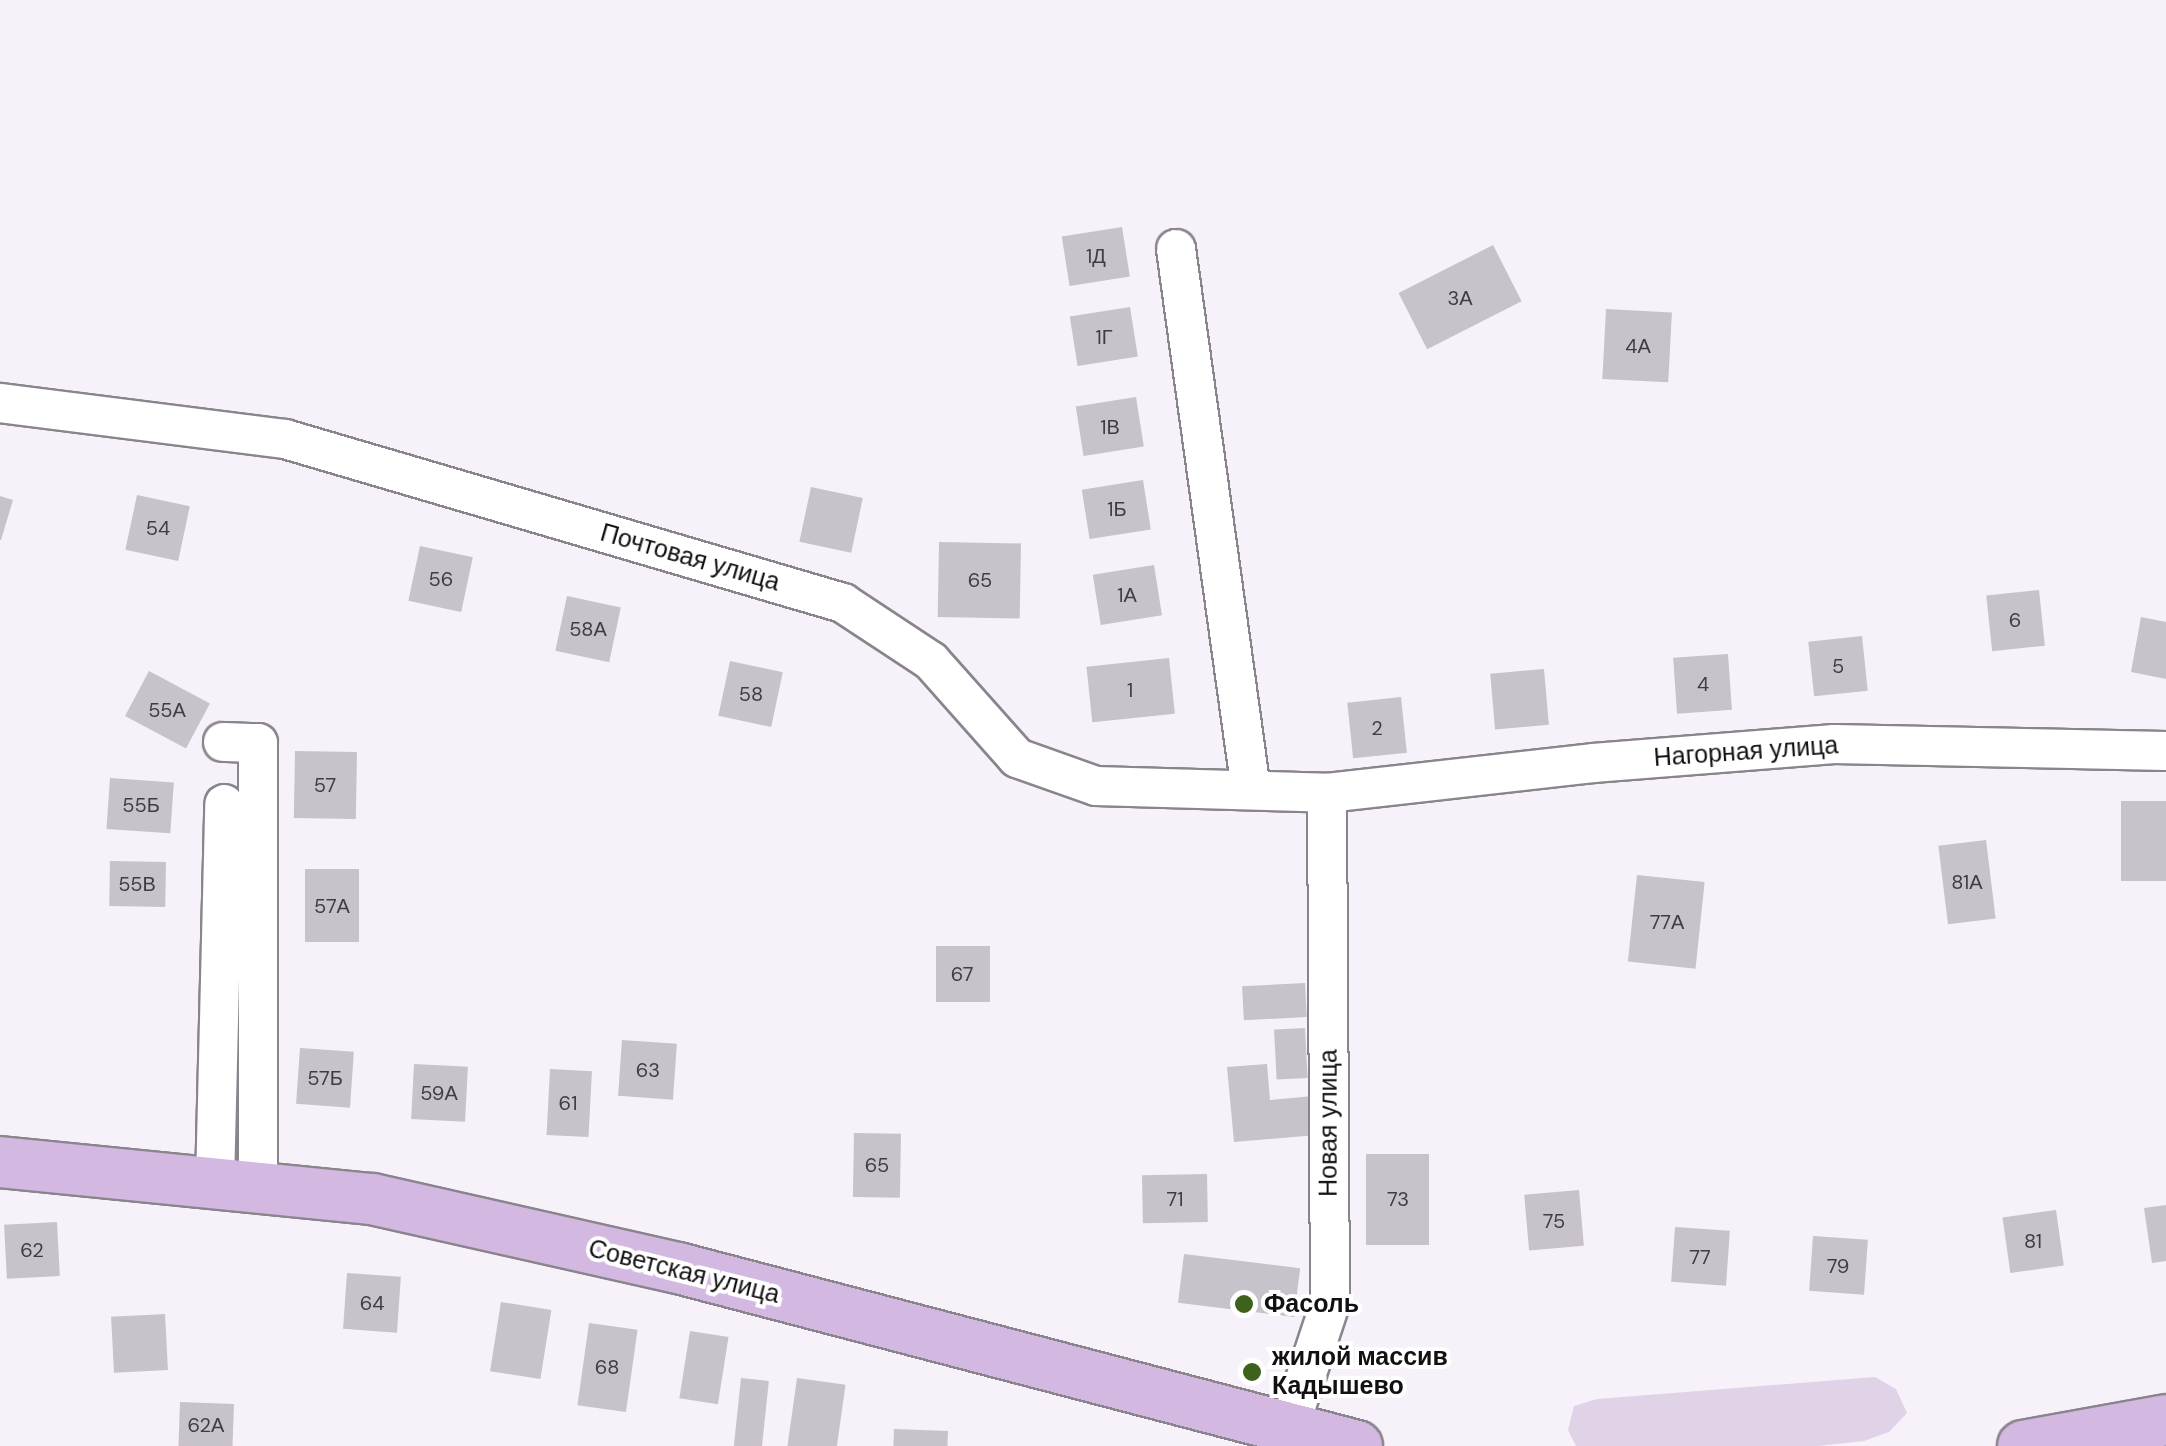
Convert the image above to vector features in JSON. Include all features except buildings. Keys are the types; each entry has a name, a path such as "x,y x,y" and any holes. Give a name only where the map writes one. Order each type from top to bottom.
{"main road":[{"name":"Советская улица","path":"0,1162 372,1199 678,1268 1286,1438 1357,1446"},
{"path":"2023,1446 2166,1420"}],"street":[{"path":"1176,249 1251,790"},
{"name":"Почтовая улица","path":"0,402 285,439 843,603 930,661 1017,758 1096,786 1327,792"},
{"path":"224,742 258,743 236,1186"},
{"name":"Нагорная улица","path":"1327,792 1593,763 1834,744 2166,751"},
{"name":"Новая улица","path":"1286,1438 1330,1304 1327,792"},
{"path":"224,804 236,1186"}],"shaded area":[{"path":"1875,1377 1896,1389 1907,1413 1889,1432 1864,1441 1818,1446 1576,1446 1568,1430 1574,1406 1597,1399"}],"place":[{"name":"Фасоль","path":"1244,1304"},
{"name":"жилой массив Кадышево","path":"1252,1372"}]}
